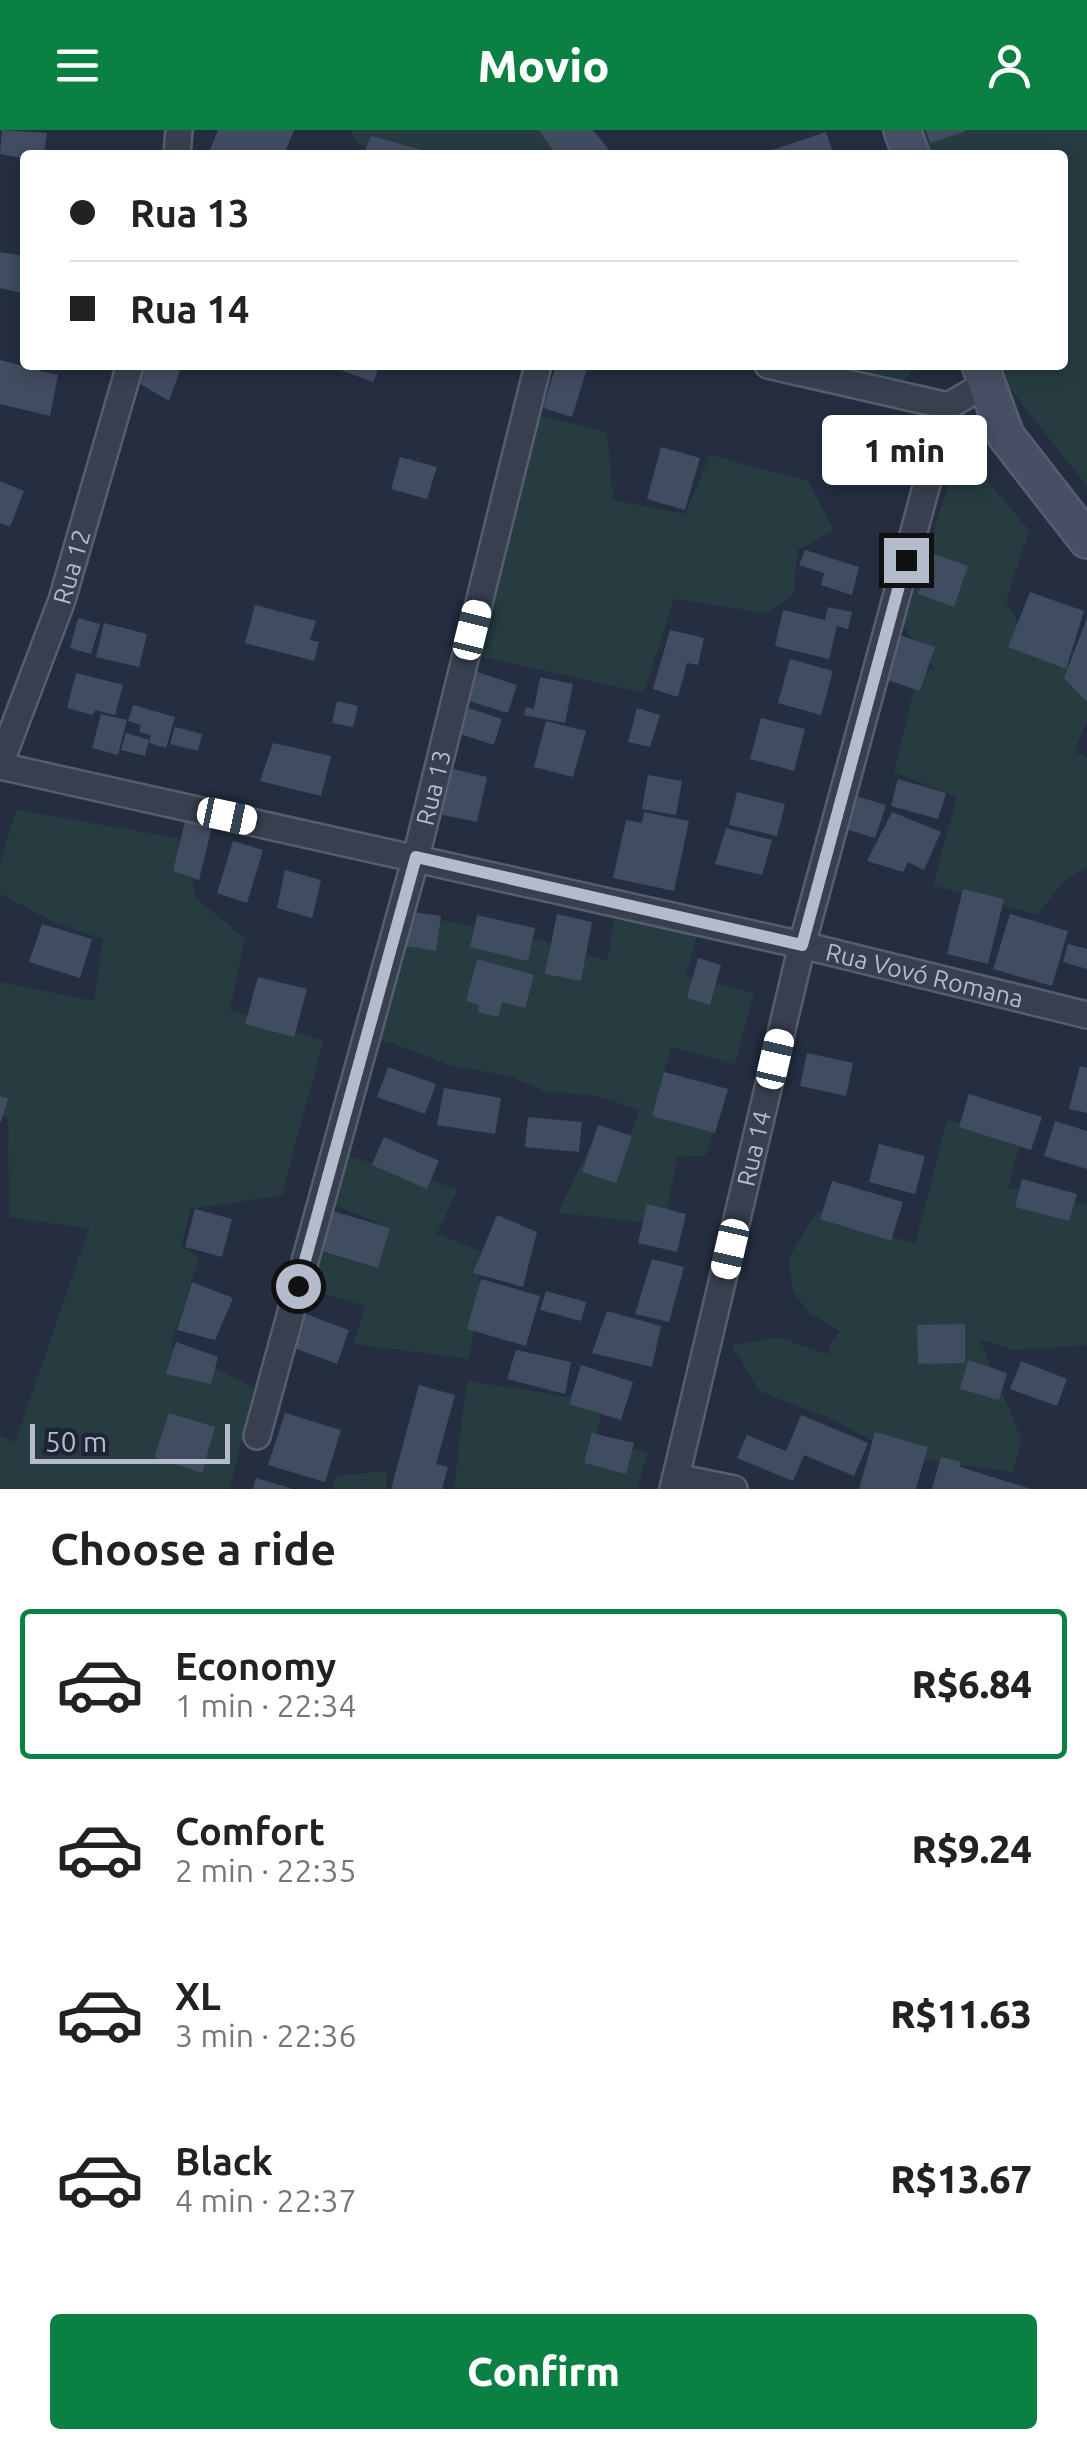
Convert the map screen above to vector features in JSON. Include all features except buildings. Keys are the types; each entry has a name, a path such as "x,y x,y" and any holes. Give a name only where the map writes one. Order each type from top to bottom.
{"street":[{"name":"Rua 12","path":"0,765 62,600 129,370"},
{"name":"Rua 13","path":"257,1436 416,857 537,370"},
{"path":"790,370 948,406 984,375 1006,436 1087,540"},
{"name":"Rua 14","path":"674,1483 802,945 948,406"},
{"name":"Rua Vovó Romana","path":"0,765 802,945 1087,1015"},
{"path":"674,1483 734,1489"}],"green space":[{"path":"351,130 539,130 553,150 382,150 358,144"},
{"path":"917,130 1087,130 1087,486 999,370 1068,370 1068,150 923,150"},
{"path":"863,370 914,370 904,381"},
{"path":"533,414 607,432 613,500 685,514 710,455 808,481 834,530 798,550 793,595 768,613 674,599 644,693 474,655"},
{"path":"960,449 1029,530 1006,601 1024,634 1087,675 1087,721 1074,752 1087,757 1087,868 1066,879 1037,915 933,885 957,797 894,772 917,676 935,669 903,626"},
{"path":"16,810 190,840 194,896 245,939 230,1010 323,1041 282,1195 191,1209 181,1246 199,1257 171,1346 254,1387 230,1489 0,1489 0,1436 15,1442 89,1229 9,1217 8,1118 0,1114 0,982 94,1001 103,939 56,923 0,894 0,863"},
{"path":"616,912 697,935 686,976 754,993 735,1064 671,1047 659,1091 722,1108 705,1156 677,1157 665,1224 558,1213 590,1146 623,1156 639,1110 598,1096 544,1091 510,1076 452,1066 392,1043 366,1039 409,914 536,939 607,961"},
{"path":"947,1120 1021,1140 1008,1188 1087,1204 1087,1345 1014,1350 980,1339 1021,1439 1013,1472 904,1457 827,1417 759,1391 732,1345 778,1337 829,1355 831,1343 840,1331 810,1314 793,1292 789,1258 816,1212 915,1244"},
{"path":"335,1152 458,1189 437,1234 480,1251 479,1302 469,1359 353,1344 366,1306 313,1291 308,1249 377,1268 390,1228 322,1200"},
{"path":"467,1381 604,1402 595,1443 647,1452 638,1489 454,1488"},
{"path":"385,1471 387,1489 331,1489 336,1476"}],"route":[{"path":"298,1286 416,857 802,945 906,560"}]}
